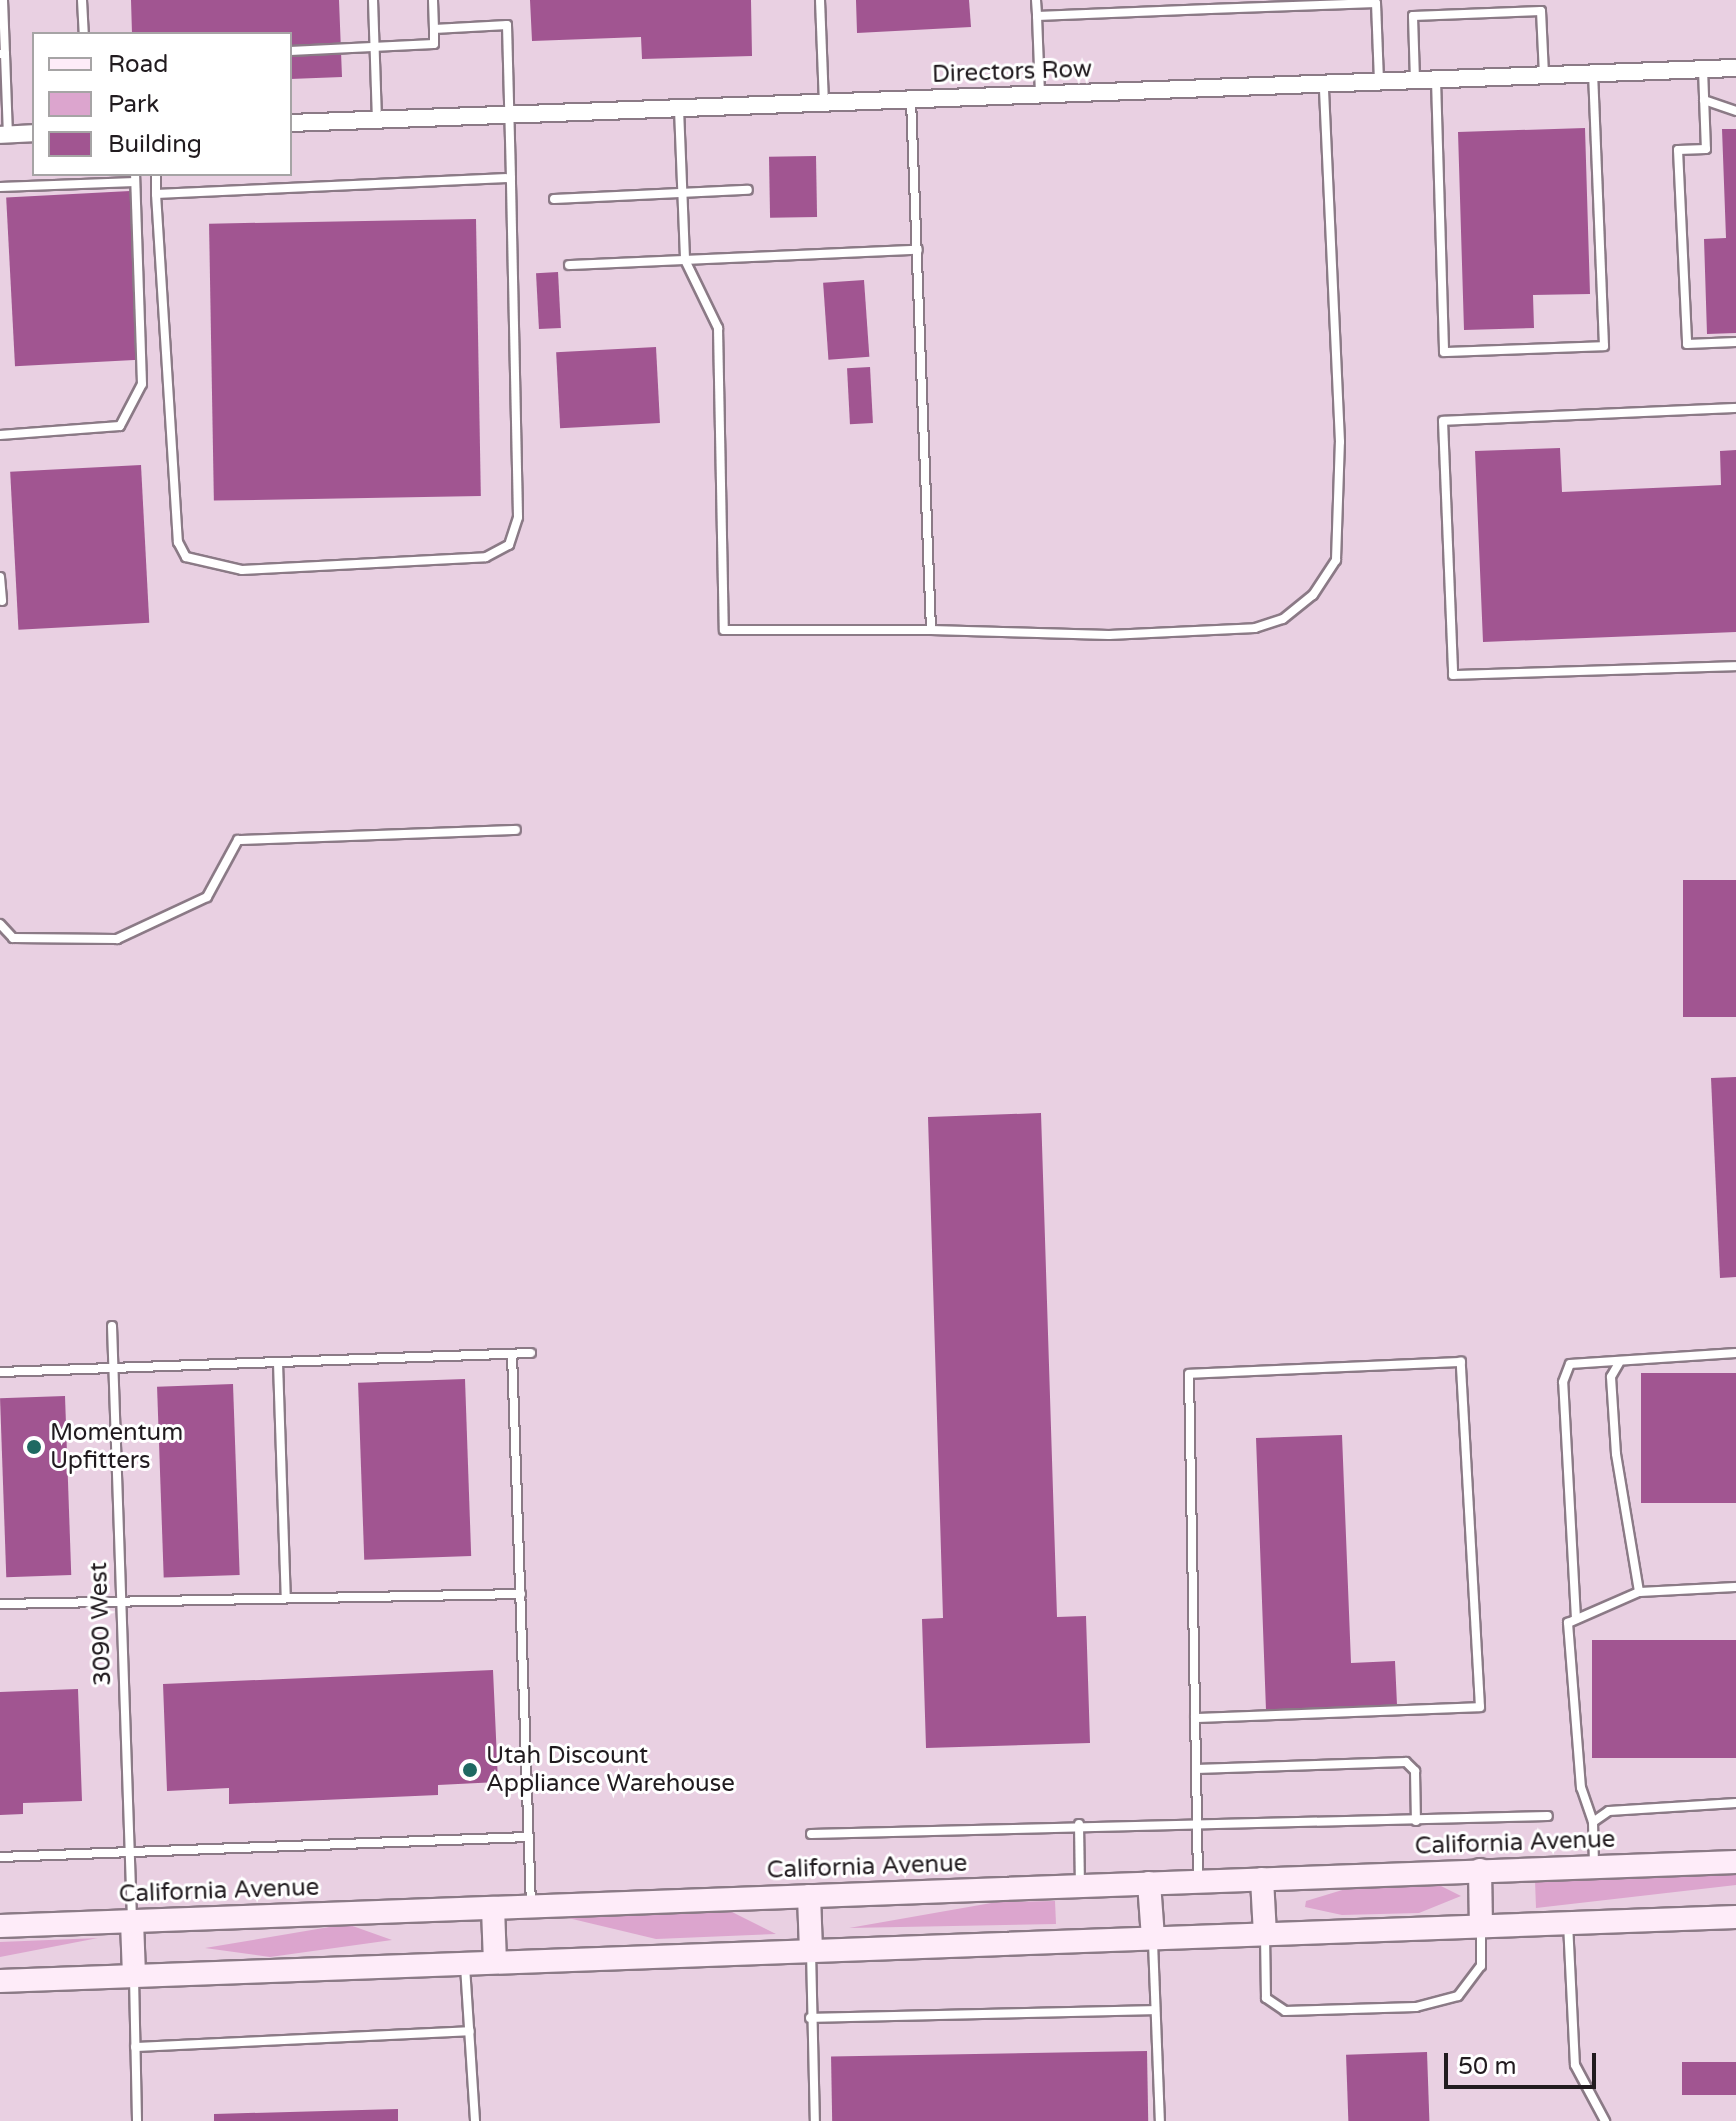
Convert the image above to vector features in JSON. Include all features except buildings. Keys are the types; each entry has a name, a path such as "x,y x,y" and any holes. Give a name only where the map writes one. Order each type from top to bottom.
{"main road":[{"name":"California Avenue","path":"0,1926 1736,1862"},
{"path":"1480,1870 1481,1925"},
{"path":"1262,1879 1265,1934"},
{"path":"1149,1883 1153,1938"},
{"path":"809,1896 811,1950"},
{"path":"493,1908 495,1962"},
{"path":"0,1981 1736,1917"},
{"path":"132,1921 134,1976"}],"street":[{"name":"Directors Row","path":"292,123 1736,68"},
{"path":"4,134 32,133"}],"lane":[{"path":"3,0 4,134"},
{"path":"82,0 84,32"},
{"path":"373,0 377,120"},
{"path":"292,51 434,44 433,0"},
{"path":"820,0 824,103"},
{"path":"1036,0 1040,95"},
{"path":"1037,16 1210,4 1376,2 1379,82"},
{"path":"1415,80 1413,16 1541,11 1545,76"},
{"path":"156,176 178,542 186,557 242,570 486,557 509,545 518,517 507,25 434,29"},
{"path":"1703,69 1706,149 1678,150 1687,344 1736,342"},
{"path":"1436,80 1444,352 1590,347 1604,346 1593,74"},
{"path":"679,109 685,260 718,328 724,630 931,630 1109,635 1255,628 1283,619 1313,595 1336,560 1340,442 1324,84"},
{"path":"911,100 931,630"},
{"path":"1704,100 1736,111"},
{"path":"0,187 135,178 142,384 120,426 0,435"},
{"path":"156,194 511,178"},
{"path":"554,199 748,190"},
{"path":"569,265 918,250"},
{"path":"1736,408 1443,421 1453,675 1736,666"},
{"path":"0,577 2,601"},
{"path":"0,924 13,938 117,939 207,897 238,840 516,830"},
{"name":"3090 West","path":"112,1326 132,1921"},
{"path":"0,1372 531,1353"},
{"path":"1576,1619 1563,1382 1570,1364 1736,1353"},
{"path":"512,1354 531,1906"},
{"path":"1195,1718 1480,1707 1461,1362 1189,1374 1195,1718 1198,1881"},
{"path":"278,1363 286,1598"},
{"path":"1619,1363 1611,1377 1616,1454 1639,1592"},
{"path":"1594,1866 1593,1822 1581,1788 1568,1623 1639,1592 1736,1587"},
{"path":"0,1604 521,1594"},
{"path":"1196,1769 1406,1762 1415,1771 1416,1821"},
{"path":"1593,1822 1609,1811 1736,1803"},
{"path":"811,1834 1197,1820 1255,1825 1548,1816"},
{"path":"1079,1824 1080,1885"},
{"path":"0,1857 529,1837"},
{"path":"1568,1922 1575,2065 1605,2121"},
{"path":"1265,1934 1266,1998 1285,2011 1416,2007 1458,1996 1481,1966 1481,1925"},
{"path":"1153,1938 1160,2121"},
{"path":"811,1950 810,2018 815,2121"},
{"path":"465,1963 475,2121"},
{"path":"134,1976 137,2121"},
{"path":"810,2018 1155,2010"},
{"path":"135,2047 470,2031"}],"shaded area":[{"path":"0,0 1736,0 1736,2121 0,2121"}],"green space":[{"path":"1736,1873 1736,1885 1536,1908 1535,1880"},
{"path":"1441,1886 1461,1896 1419,1913 1342,1915 1305,1907 1306,1901 1349,1888"},
{"path":"1055,1901 1056,1924 849,1928 997,1902"},
{"path":"732,1912 776,1934 656,1939 564,1917"},
{"path":"347,1924 392,1940 270,1957 205,1948"},
{"path":"98,1938 0,1957 0,1942"}],"place":[{"name":"Momentum Upfitters","path":"34,1447"},
{"name":"Utah Discount Appliance Warehouse","path":"470,1770"}]}
